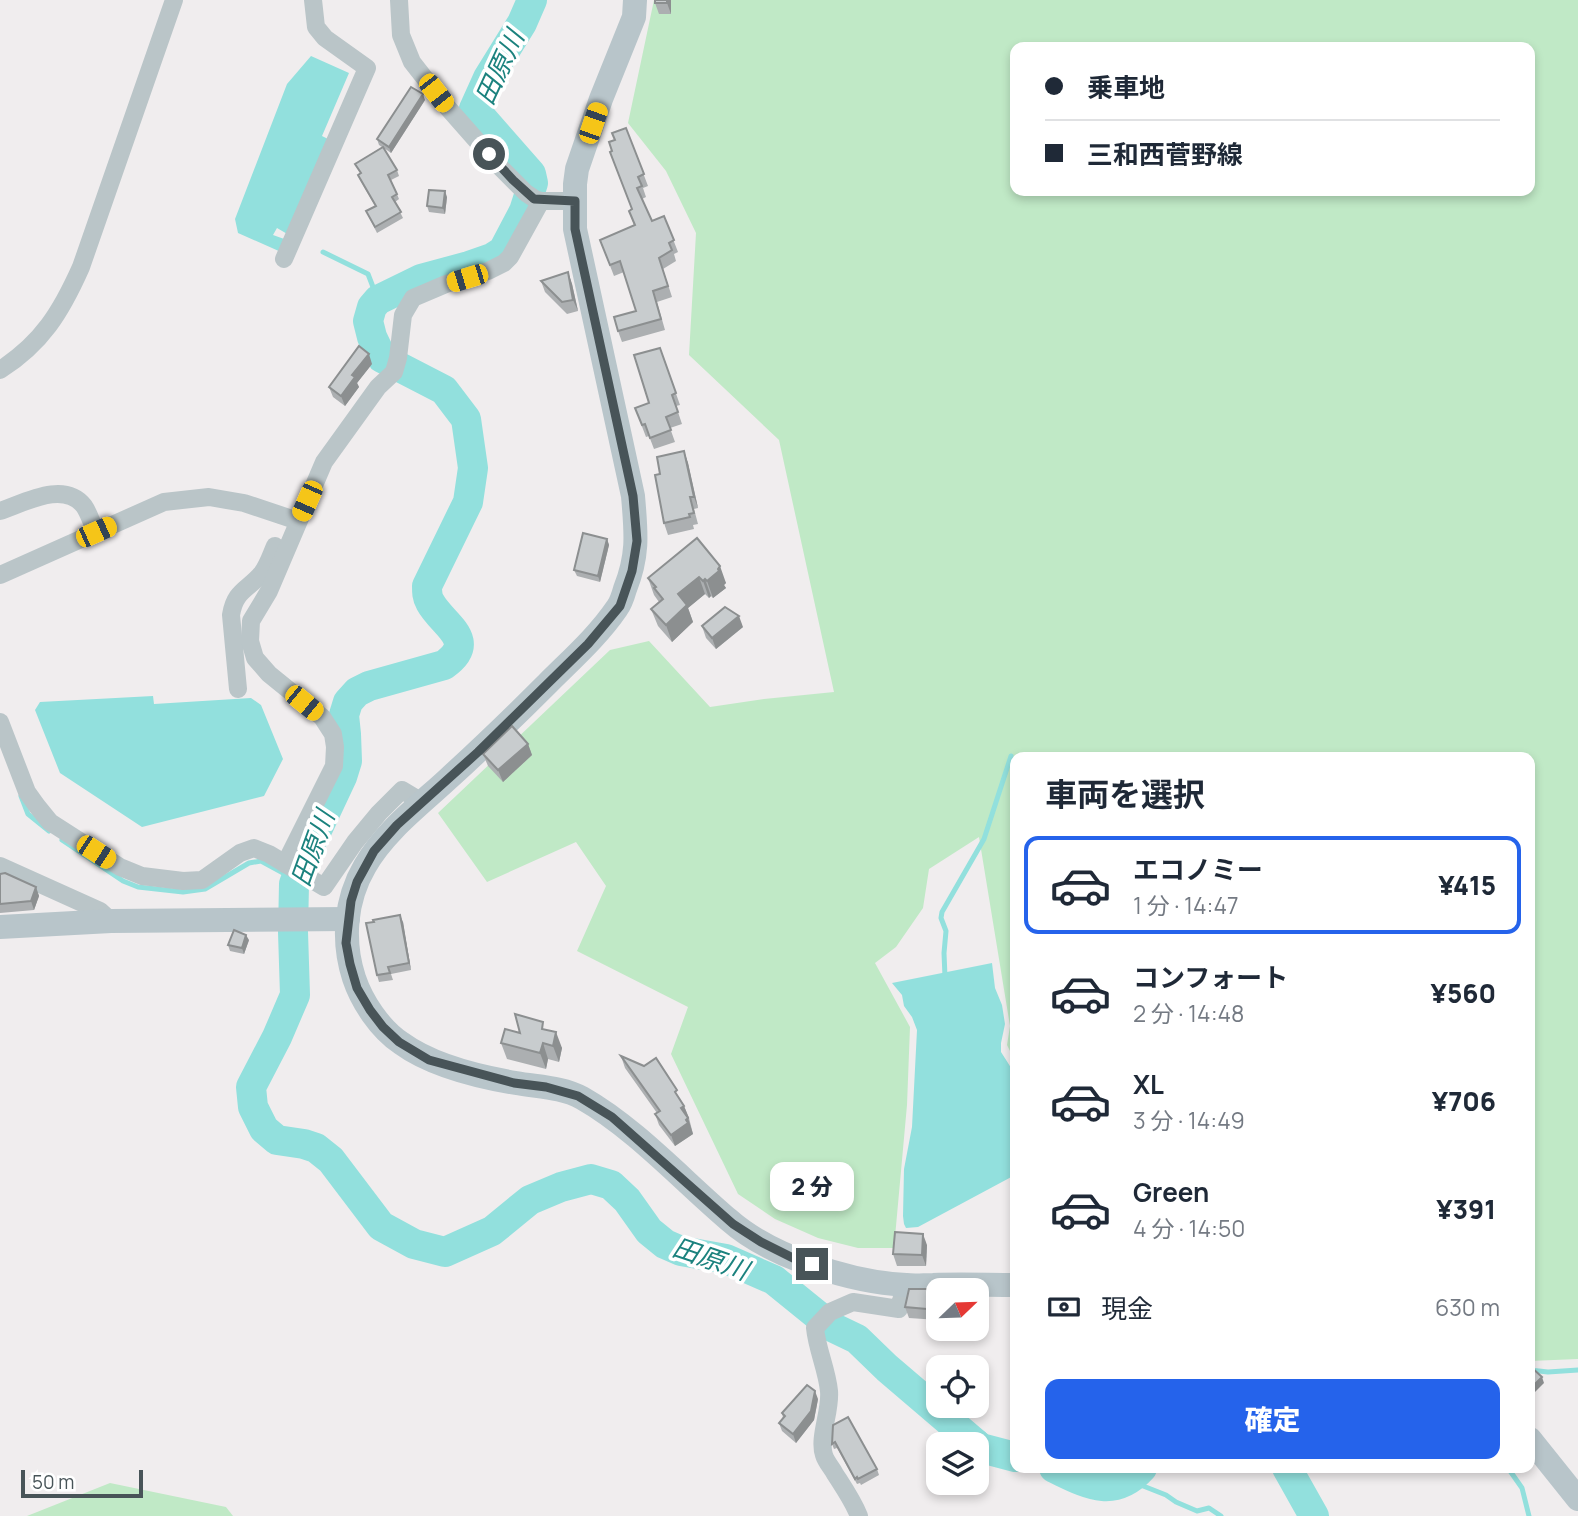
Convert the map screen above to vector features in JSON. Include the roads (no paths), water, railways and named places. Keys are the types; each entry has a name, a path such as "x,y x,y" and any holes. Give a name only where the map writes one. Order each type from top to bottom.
{"main road":[{"path":"635,0 634,17 601,99 577,169 575,184 575,229 633,496 637,541 632,571 620,606 588,644 386,837 365,866 351,901 346,943 357,988 383,1027 399,1042 429,1060 514,1083 546,1087 578,1096 612,1117 733,1224 793,1258 848,1276 905,1285 1010,1284"},
{"path":"0,927 111,921 348,919"},
{"path":"1535,1445 1578,1499"}],"street":[{"path":"0,370 23,355 41,336 70,292 86,255 174,0"},
{"path":"284,259 367,68 325,38 316,27 313,0"},
{"path":"399,0 401,35 412,62 448,108 500,167 534,198 575,201"},
{"path":"238,689 231,615 233,604 240,593 267,566 324,462 396,365 403,315 413,298 504,263 510,257 534,198"},
{"path":"0,511 45,496 61,494 74,497 84,507 96,532"},
{"path":"0,575 164,502 209,497 244,503 292,519"},
{"path":"292,519 269,591 251,621 250,641 255,658 269,674 322,717 333,734 334,766 293,868"},
{"path":"0,722 27,792 50,821 120,867 142,876 183,881 202,880 240,853 254,848 324,887 355,842 402,790 422,802"},
{"path":"0,866 100,911 111,921"},
{"path":"859,1516 854,1503 823,1455 829,1392 815,1328 830,1312 853,1302 899,1308 905,1285"}],"water":[{"path":"311,56 349,73 322,136 330,140 289,235 277,228 273,235 287,240 281,252 238,233 235,219 287,84"},
{"path":"153,696 154,704 251,698 261,705 283,759 264,796 142,827 60,773 35,710 40,702"},
{"path":"992,963 995,988 1002,1005 1005,1024 1001,1052 1010,1066 1010,1178 918,1227 906,1228 903,1216 904,1169 912,1127 917,1030 904,1006 902,995 892,983"}],"waterway":[{"name":"田原川","path":"532,0 522,23 488,78 474,109 531,174 533,183 524,211 503,251 469,266 421,279 378,300 372,307 368,321 382,358 444,390 466,419 473,468 468,502 427,586 429,600 455,633 458,648 444,665 369,686 357,692 348,702 344,715 347,761 294,884 295,995 251,1087 253,1107 264,1129 277,1140 316,1148 331,1160 381,1226 414,1244 445,1252 492,1231 530,1200 561,1187 591,1179 611,1185 627,1200 649,1231 665,1244 681,1251 726,1259 774,1280 832,1327 857,1339 962,1432"},
{"path":"323,252 368,274 378,300"},
{"path":"945,977 946,931 941,918 942,912 984,839 1010,759"},
{"path":"21,796 28,814 49,831"},
{"path":"62,840 123,881 138,887 183,892 205,889 249,863 261,861 296,880"},
{"path":"1535,1371 1578,1370"},
{"name":"田原川","path":"989,1450 1010,1456"},
{"name":"田原川","path":"1064,1473 1099,1486 1121,1484 1136,1473"},
{"name":"田原川","path":"1290,1473 1314,1516"},
{"path":"1512,1473 1522,1488 1529,1516"},
{"path":"1128,1480 1197,1511 1209,1508 1221,1516"}]}
